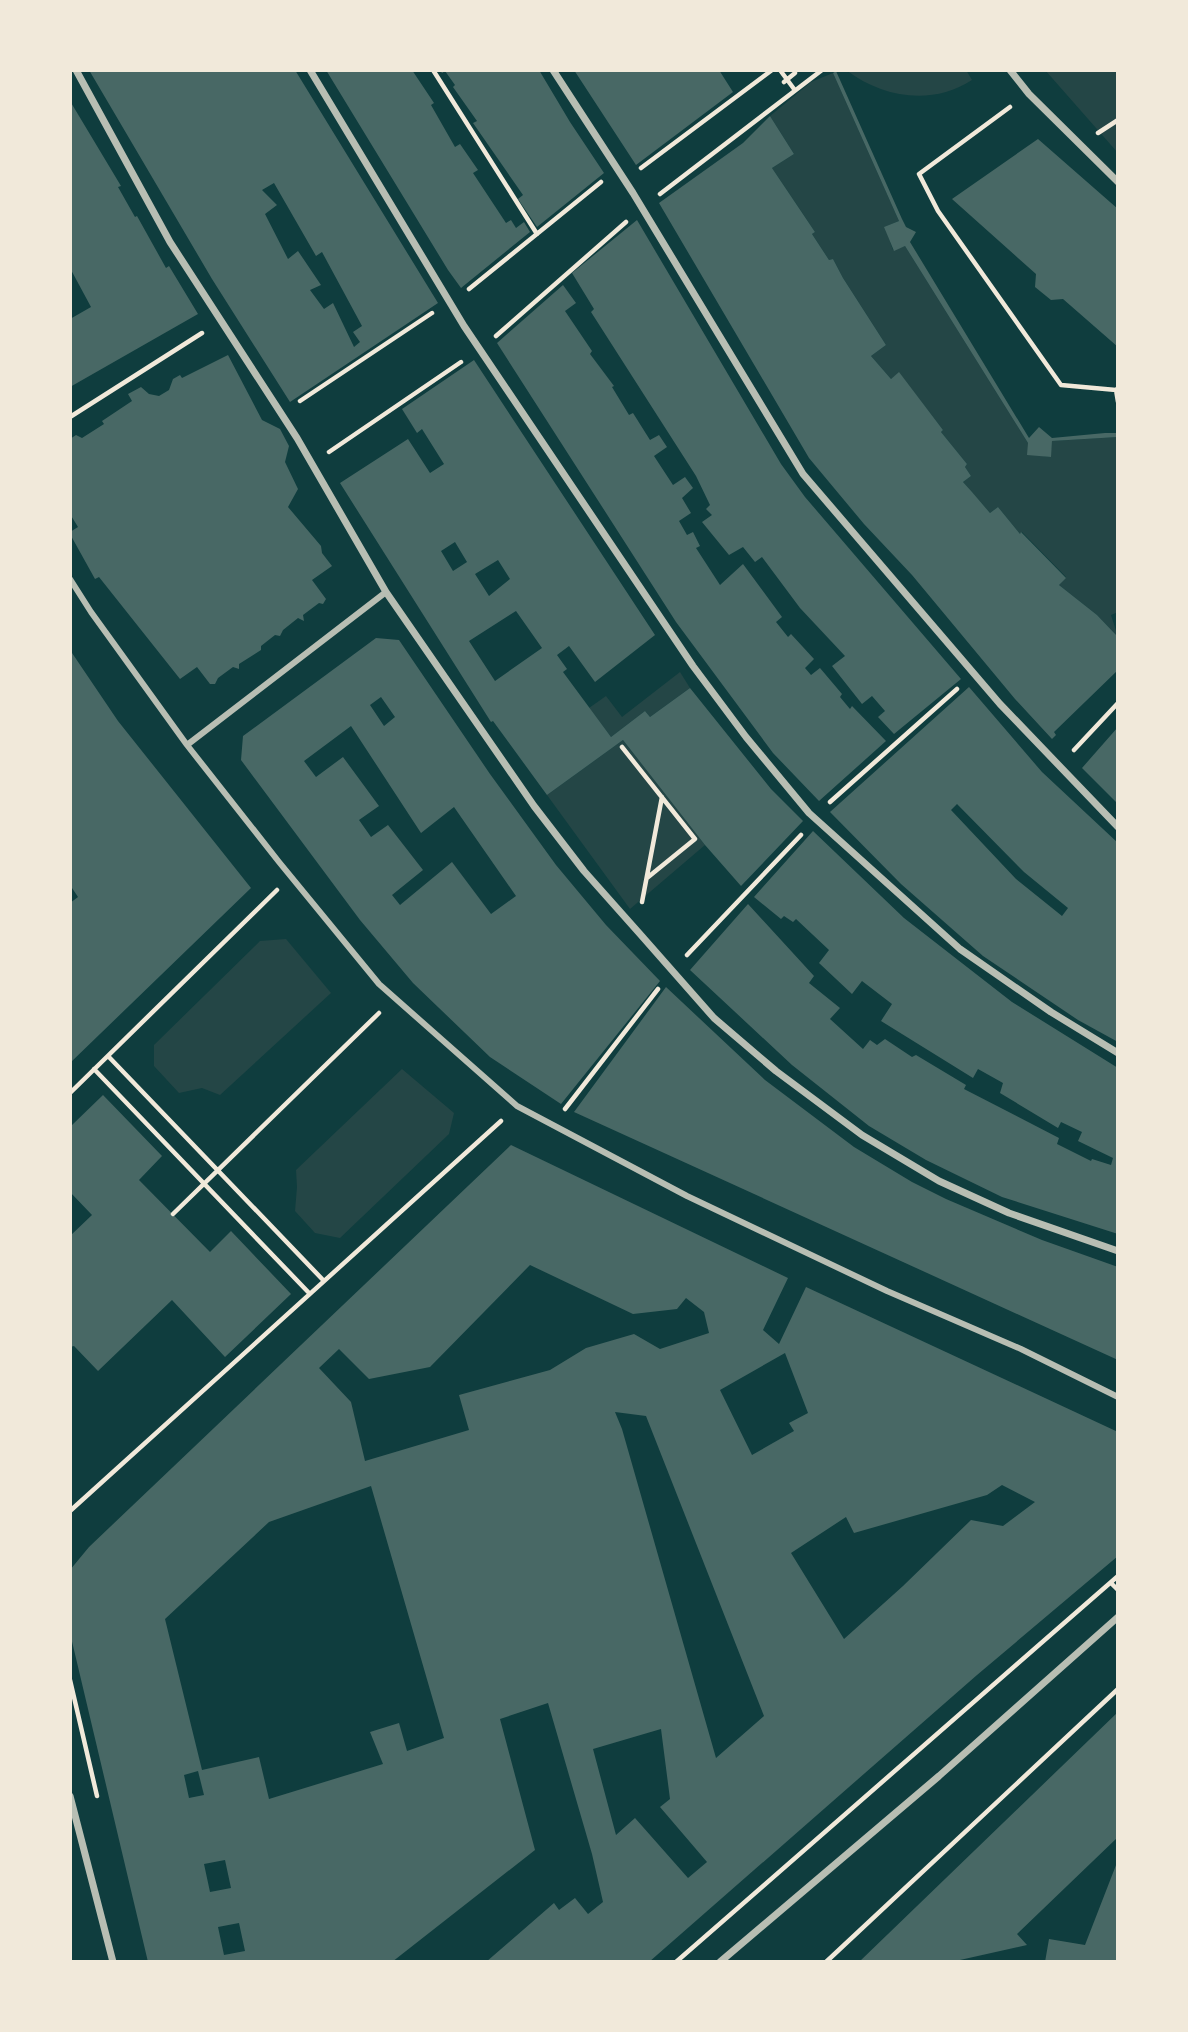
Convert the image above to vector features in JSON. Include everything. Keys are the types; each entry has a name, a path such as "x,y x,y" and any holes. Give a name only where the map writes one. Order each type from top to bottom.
{"street":[{"path":"76,70 170,242 297,438 386,592 534,806 584,871 639,934 714,1018 776,1071 862,1135 939,1181 1009,1213 1118,1251"},
{"path":"310,70 464,326 685,655 746,737 816,819 960,950 1051,1012 1118,1053"},
{"path":"553,70 634,192 803,474 1000,704 1118,827"},
{"path":"1010,70 1029,94 1118,182"},
{"path":"70,579 187,745 379,984 517,1106 687,1196 887,1291 1021,1349 1118,1397"},
{"path":"187,745 386,592"},
{"path":"720,1962 939,1776 1118,1617"},
{"path":"70,1796 113,1962"}],"path":[{"path":"433,70 537,233"},
{"path":"649,163 772,70"},
{"path":"780,70 794,89"},
{"path":"668,187 821,70"},
{"path":"785,80 795,73"},
{"path":"1029,94 919,174 938,211 1061,385 1117,389 1118,402"},
{"path":"464,292 607,177"},
{"path":"497,334 627,221"},
{"path":"311,393 431,313"},
{"path":"70,417 222,321"},
{"path":"331,451 471,356"},
{"path":"550,1124 567,1108 673,970 833,799 975,673"},
{"path":"1059,766 1118,703"},
{"path":"622,747 695,839 646,878"},
{"path":"639,934 642,899 662,797"},
{"path":"70,1093 291,876"},
{"path":"173,1214 394,998"},
{"path":"108,1055 324,1281"},
{"path":"94,1069 310,1294"},
{"path":"70,1511 517,1106"},
{"path":"676,1962 1118,1576"},
{"path":"1111,1583 1118,1590"},
{"path":"826,1962 1118,1689"}],"shaded area":[{"path":"846,70 966,70 972,80 941,93 908,95 876,87"},
{"path":"1045,70 1118,70 1118,153"},
{"path":"833,73 899,221 885,227 893,250 905,246 1028,443 1028,454 1050,457 1052,441 1118,437 1118,612 1111,615 1118,637 1097,615 1059,585 1066,577 1022,532 1020,534 998,507 990,513 963,482 971,476 965,467 967,464 941,432 943,430 899,373 891,379 871,356 886,345 833,259 829,260 812,234 815,232 772,168 794,154 770,116 811,82"},
{"path":"680,672 690,688 650,717 645,711 611,737 589,708 606,696 622,717"},
{"path":"623,740 705,845 630,909 547,795"},
{"path":"286,939 331,993 220,1095 202,1088 179,1093 154,1066 154,1045 260,941"},
{"path":"402,1069 454,1113 449,1134 340,1238 315,1233 295,1211 296,1170"}],"building":[{"path":"89,70 295,70 438,303 290,402 212,279","holes":["274,183 316,256 322,252 362,326 353,332 360,342 354,347 333,303 324,309 310,290 321,285 298,251 288,259 265,214 277,205 262,190"]},
{"path":"326,70 412,70 434,103 431,105 455,147 460,144 478,170 473,173 506,223 511,220 516,228 524,222 530,232 461,288"},
{"path":"440,70 539,70 604,173 537,227 518,199 523,195 473,123 477,121 453,87 455,85 445,71 442,73"},
{"path":"574,70 719,70 733,92 636,165"},
{"path":"836,71 902,219 906,227 916,232 910,242 1029,438 1039,427 1052,438 1105,433 1118,433 1118,437 1052,441 1051,457 1027,455 1028,443 905,246 894,251 884,227 899,221 833,73"},
{"path":"70,101 121,186 118,187 135,217 137,216 166,268 169,266 198,314 70,387 70,319 91,307 70,268"},
{"path":"770,116 794,154 772,168 815,232 812,234 829,260 833,259 886,345 871,356 891,379 899,372 943,430 941,432 967,464 965,467 971,476 963,482 990,513 998,507 1020,534 1021,532 1066,578 1059,585 1097,615 1118,637 1118,670 1054,732 1056,735 1052,739 809,458 659,203 743,143"},
{"path":"1038,139 1118,209 1118,347 1063,299 1051,300 1035,287 1036,274 952,199"},
{"path":"637,220 781,464 805,497 961,679 894,734 878,717 885,711 872,696 862,704 832,666 845,656 800,608 762,557 755,562 743,547 729,555 702,522 712,515 706,509 710,505 696,476 591,312 594,309 572,273"},
{"path":"563,285 576,303 565,311 592,351 590,354 614,386 612,387 629,415 633,413 650,440 659,435 667,447 654,456 673,485 685,477 693,488 682,498 691,513 679,521 687,535 693,532 700,546 696,548 720,585 743,564 782,617 776,622 788,637 791,634 814,659 805,668 811,675 820,668 842,694 840,697 850,709 852,706 886,741 819,801 773,753 676,622 497,343"},
{"path":"228,355 262,420 280,429 289,446 285,462 298,489 288,507 321,546 322,553 332,566 312,580 326,599 323,604 319,603 303,615 304,621 298,618 283,630 280,636 275,635 261,646 261,650 239,664 239,669 233,667 218,678 215,684 210,684 197,667 180,679 99,577 95,579 70,534 78,527 70,514 70,439 76,435 82,438 104,424 102,421 132,401 128,394 141,387 149,394 159,396 169,390 173,379 180,375 182,378"},
{"path":"474,360 655,635 595,682 569,646 557,655 567,669 563,672 611,737 645,711 650,717 690,688 771,789 803,821 741,886 705,845 623,740 547,795 493,721 491,722 340,483 408,439 430,473 444,464 422,429 417,433 402,409","holes":["455,542 467,562 453,571 441,551","498,560 510,579 489,596 475,574","516,611 542,648 495,681 469,641"]},
{"path":"376,638 399,640 556,865 606,925 660,981 561,1104 490,1057 413,983 360,920 241,760 243,736","holes":["381,697 395,717 384,726 370,705","351,726 421,833 454,807 516,896 491,914 452,862 400,905 392,895 423,870 388,825 371,837 359,820 379,806 343,757 316,777 304,761"]},
{"path":"70,650 118,721 251,888 70,1063 70,903 78,897 70,885"},
{"path":"969,687 1042,772 1118,843 1118,1042 1078,1020 983,956 901,884 830,812","holes":["957,804 1024,872 1068,908 1062,916 1016,879 951,810"]},
{"path":"1118,727 1118,804 1082,768"},
{"path":"813,831 904,918 1012,1002 1118,1068 1118,1234 1002,1197 926,1160 869,1126 792,1065 690,970 748,904 814,976 809,983 840,1008 830,1019 863,1049 870,1040 877,1045 885,1039 912,1057 916,1055 966,1085 964,1089 1059,1138 1057,1144 1091,1161 1092,1159 1111,1165 1113,1158 1078,1141 1082,1132 1061,1122 1058,1128 1000,1093 1003,1083 978,1069 973,1078 881,1021 892,1004 862,981 852,994 819,963 829,950 796,919 793,922 784,916 781,919 754,897"},
{"path":"666,987 765,1080 854,1147 946,1199 1042,1240 1118,1267 1118,1360 574,1112"},
{"path":"103,1095 162,1156 139,1180 210,1252 231,1231 291,1294 225,1357 172,1300 98,1371 74,1346 70,1347 70,1236 92,1215 70,1192 70,1127"},
{"path":"511,1145 788,1278 763,1330 779,1344 806,1287 1118,1432 1118,1556 977,1675 649,1962 486,1962 554,1903 559,1910 575,1898 588,1914 603,1902 592,1854 548,1703 500,1719 535,1850 392,1962 148,1962 70,1633 70,1570 89,1547","holes":["530,1265 633,1314 677,1309 686,1298 704,1312 709,1333 660,1349 634,1334 586,1348 550,1370 459,1395 469,1430 365,1461 351,1402 319,1368 339,1349 369,1379 430,1367","785,1353 808,1413 789,1423 794,1431 752,1455 720,1390","615,1412 646,1416 764,1716 716,1758 622,1429","1002,1485 1035,1502 1003,1526 971,1520 844,1639 791,1553 846,1517 854,1533 987,1495","371,1486 444,1738 407,1751 399,1723 370,1732 383,1764 269,1799 259,1757 202,1770 165,1619 269,1522","661,1729 670,1799 660,1807 707,1862 688,1878 635,1818 616,1835 593,1749","198,1771 204,1795 189,1798 184,1775","225,1860 231,1888 210,1892 204,1864","239,1923 245,1951 224,1955 218,1927"]},
{"path":"1118,1712 1118,1837 1017,1934 1027,1945 951,1962 859,1962"},
{"path":"1118,1860 1118,1962 1045,1962 1049,1939 1085,1945"}]}
